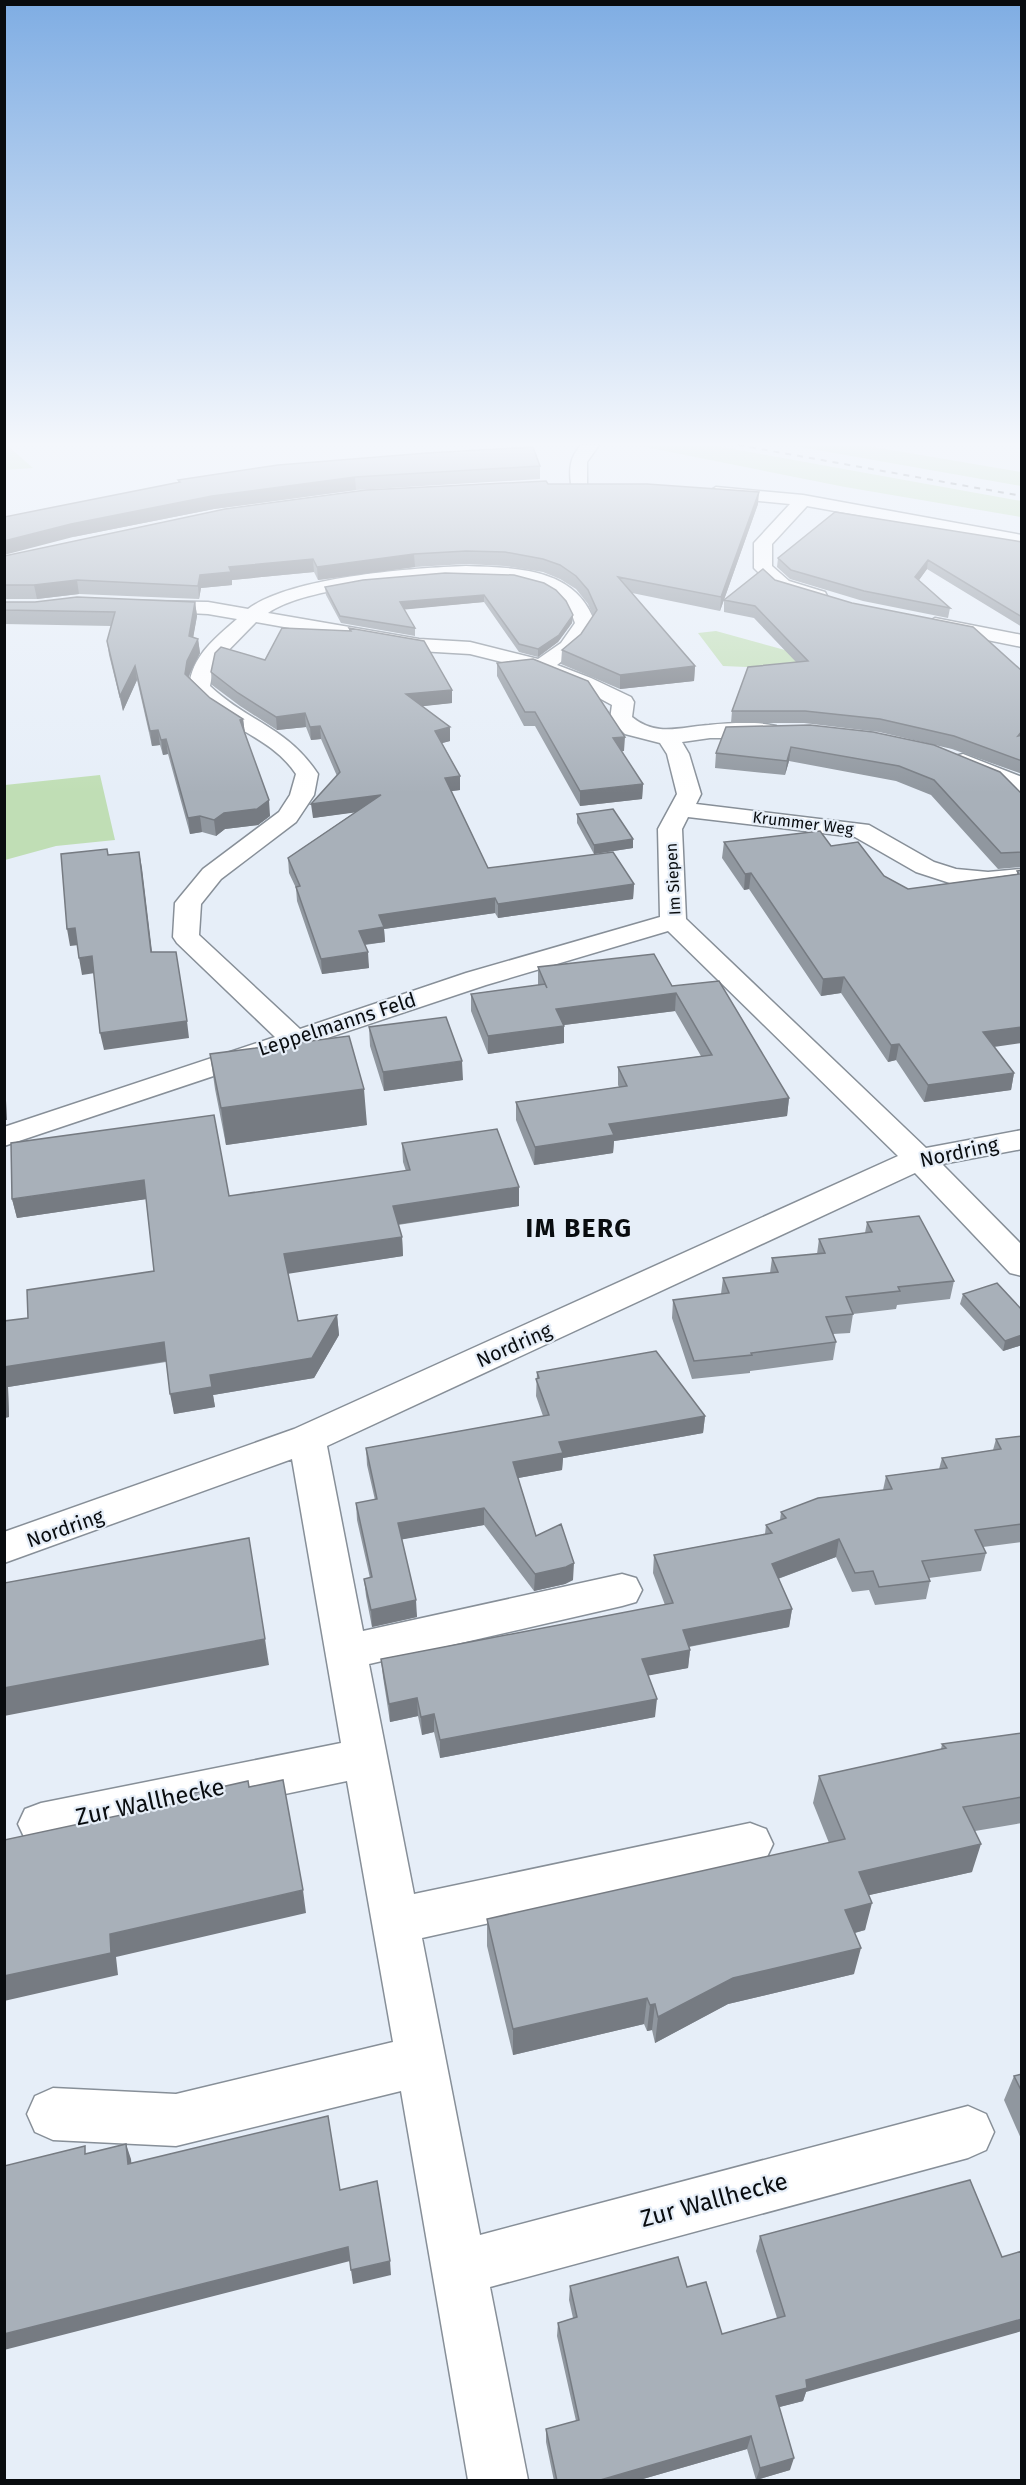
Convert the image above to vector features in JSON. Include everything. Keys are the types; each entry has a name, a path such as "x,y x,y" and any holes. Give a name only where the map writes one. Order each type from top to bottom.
{"street":[{"path":"764,561 764,568 782,585 837,602"},
{"path":"293,1038 186,937 188,903 212,874 288,817 302,795 307,774 300,760 283,744 212,702 199,687 200,670 252,616 271,603 357,582 436,574 489,573 530,577 558,586 580,603 585,623 578,637 565,652 541,666"},
{"path":"126,604 208,608 419,645 470,648 541,666 584,682 623,702 621,719 633,729 668,738 710,731 787,731"},
{"path":"917,620 1022,641"},
{"name":"Im Siepen","path":"668,738 678,754 689,794 670,829 673,921 919,1159 1022,1265"},
{"path":"948,755 994,772 1022,786"},
{"name":"Krummer Weg","path":"681,809 860,830 885,841 932,870 960,879 989,880 1022,876"},
{"name":"Leppelmanns Feld","path":"4,1137 293,1038 476,979 673,921"},
{"name":"Nordring","path":"4,1548 307,1439 919,1159 1022,1139"},
{"path":"307,1439 498,2481"},
{"path":"346,1652 622,1590"},
{"name":"Zur Wallhecke","path":"41,1824 365,1758"},
{"path":"395,1921 750,1844"},
{"path":"53,2114 176,2120 421,2061"},
{"name":"Zur Wallhecke","path":"459,2268 968,2132"}],"green space":[{"path":"716,631 818,659 817,670 723,666 698,633"},
{"path":"100,775 115,840 56,846 5,860 5,785"}],"building":[{"path":"4,561 292,561 229,567 231,572 200,575 198,586 77,580 34,585 4,585"},
{"path":"314,561 362,561 317,567"},
{"path":"549,561 734,561 721,597 618,577 695,666 620,675 562,650 581,634 597,610 588,590 576,576 560,565"},
{"path":"781,561 927,561 915,577 950,608 864,591 791,570"},
{"path":"930,561 1022,561 1022,617"},
{"path":"763,569 775,580 852,603 973,627 1022,671 1022,731 1018,736 1022,735 1022,761 954,736 880,719 805,711 732,711 748,667 808,661 755,606 724,600"},
{"path":"445,573 514,575 544,583 556,590 566,601 573,615 559,635 538,649 519,644 484,595 400,602 415,628 340,616 325,587 363,580"},
{"path":"77,597 195,602 189,636 198,639 187,661 185,674 210,698 243,719 240,720 269,800 257,809 224,813 214,820 200,816 188,818 166,739 161,740 158,730 150,731 135,666 120,696 107,641 115,612 4,610 4,602 35,602"},
{"path":"282,628 351,631 349,628 424,641 452,690 406,694 450,727 435,731 460,776 445,778 488,868 613,852 634,884 498,904 495,898 379,915 384,927 359,931 368,952 321,959 296,887 300,886 288,858 381,795 311,804 340,772 320,726 310,727 305,713 276,717 238,693 211,672 215,653 221,647 265,660"},
{"path":"533,659 588,681 625,737 613,738 643,784 580,791 535,712 525,712 497,663"},
{"path":"810,725 873,732 934,745 1000,772 1022,794 1022,852 1001,853 934,780 899,766 791,747 787,761 716,753 726,727"},
{"path":"613,809 633,839 594,845 577,814"},
{"path":"820,831 831,846 858,842 884,876 908,889 1019,874 1017,871 1022,870 1022,1027 983,1032 1014,1073 928,1085 899,1044 891,1045 844,977 823,979 751,873 745,874 724,842"},
{"path":"107,849 108,855 139,852 151,952 176,952 187,1021 100,1033 92,956 79,958 75,928 67,929 61,854"},
{"path":"654,954 672,986 719,981 789,1098 609,1124 614,1135 535,1147 516,1102 627,1086 618,1067 712,1055 676,993 556,1009 564,1026 488,1036 471,994 545,984 547,988 538,967"},
{"path":"446,1017 462,1061 383,1072 369,1027"},
{"path":"349,1036 364,1089 221,1108 210,1054"},
{"path":"214,1115 229,1196 410,1170 402,1143 497,1129 519,1187 393,1206 402,1237 284,1254 298,1321 337,1315 312,1358 210,1375 212,1387 170,1394 164,1342 4,1367 4,1321 28,1318 27,1290 154,1271 144,1180 12,1199 11,1143"},
{"path":"919,1216 954,1281 898,1287 900,1291 846,1297 853,1314 826,1317 836,1342 694,1361 673,1300 729,1293 723,1278 778,1272 772,1258 825,1253 819,1239 872,1232 867,1222"},
{"path":"997,1283 1022,1310 1022,1335 1005,1341 963,1294"},
{"path":"656,1351 705,1416 559,1442 563,1453 513,1462 536,1536 561,1524 574,1563 535,1574 484,1508 398,1523 416,1600 371,1610 364,1579 372,1577 356,1503 377,1499 366,1448 549,1415 536,1379 539,1378 537,1372"},
{"path":"1022,1436 1022,1524 975,1530 986,1553 922,1561 930,1581 879,1587 873,1571 855,1573 839,1539 772,1564 792,1609 683,1630 690,1650 642,1659 657,1699 440,1740 434,1714 421,1717 417,1698 389,1704 381,1659 673,1603 654,1555 772,1533 766,1525 786,1518 781,1512 818,1498 892,1489 886,1476 947,1468 942,1458 1001,1449 996,1439"},
{"path":"249,1538 265,1639 4,1688 4,1583"},
{"path":"1022,1733 1022,1797 963,1807 981,1844 859,1872 872,1903 845,1910 861,1948 733,1978 658,2017 655,2004 650,2005 647,1998 513,2029 487,1919 845,1839 819,1776 946,1748 942,1744"},
{"path":"283,1780 303,1890 110,1934 111,1953 4,1976 4,1840 182,1802 181,1796 248,1781 249,1787"},
{"path":"1022,2074 1022,2092 1014,2076"},
{"path":"328,2116 340,2190 377,2181 390,2261 351,2270 348,2247 4,2334 4,2166 85,2146 85,2154 126,2144 128,2164"},
{"path":"970,2180 1002,2257 1022,2251 1022,2319 806,2380 807,2388 776,2396 794,2458 760,2468 751,2436 597,2481 557,2481 546,2429 579,2420 558,2323 577,2317 570,2286 678,2257 687,2287 706,2282 722,2334 785,2316 760,2236"}],"district":[{"name":"IM BERG","path":"579,1228"}]}
